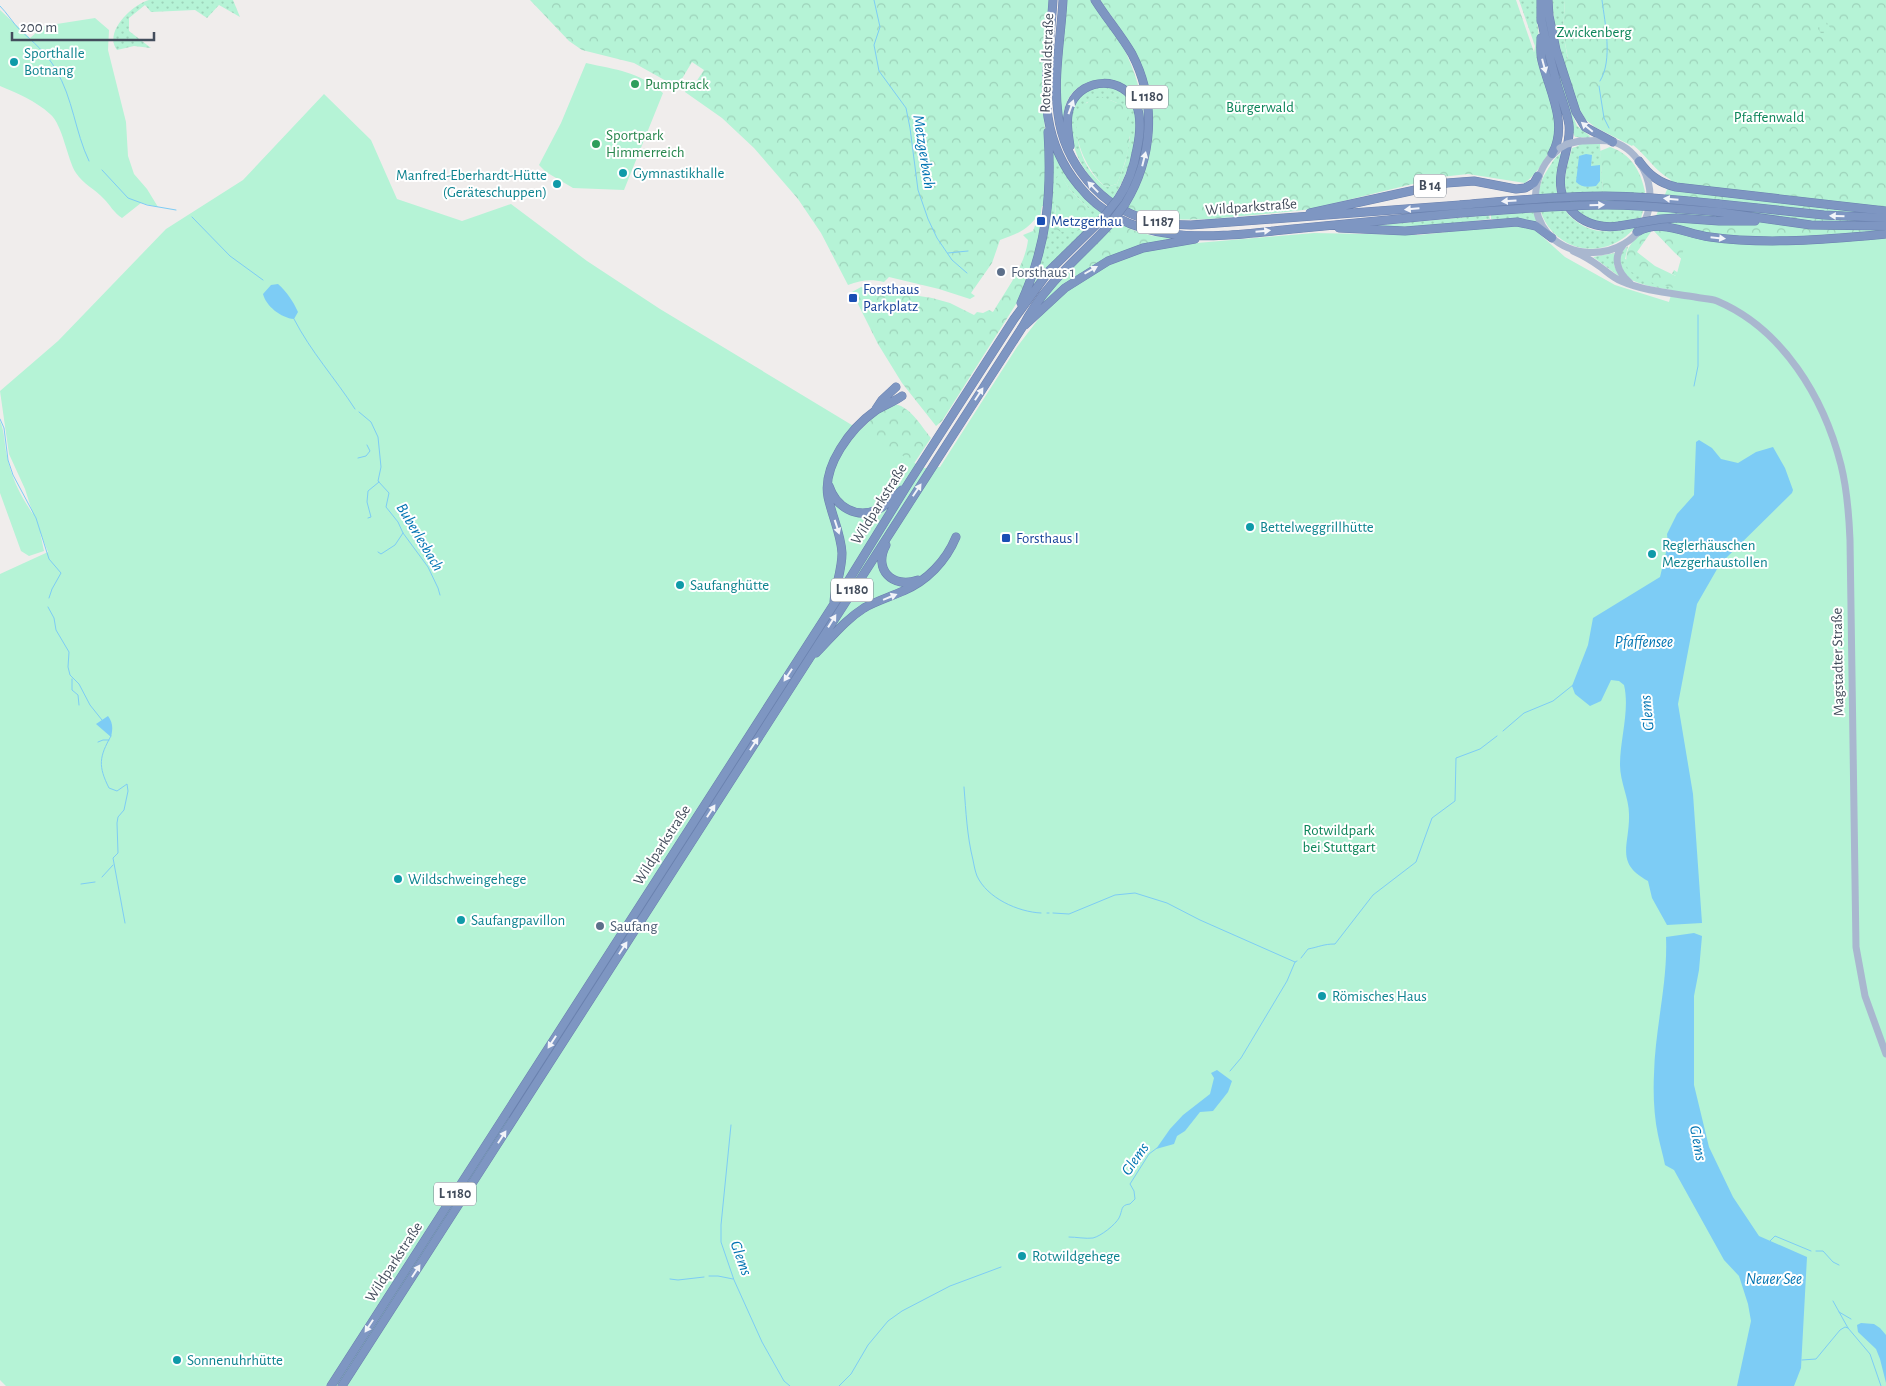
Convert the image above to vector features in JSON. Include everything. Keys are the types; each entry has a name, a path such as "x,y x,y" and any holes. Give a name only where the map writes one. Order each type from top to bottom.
{"highway":[{"name":"Rotenwaldstraße","path":"1053,0 1047,94 1048,119 1059,152 1071,175 1086,195 1109,214 1136,227 1161,233 1214,235"},
{"name":"Rotenwaldstraße","path":"1063,0 1057,102 1061,132 1071,155"},
{"name":"L 1180","path":"1023,326 1047,288 1110,224 1125,204 1137,181 1145,158 1149,133 1148,104 1139,69 1132,54 1096,0"},
{"path":"1541,0 1541,54 1559,124 1557,142 1552,154"},
{"path":"1548,0 1549,16 1556,50 1576,112 1585,127 1613,142"},
{"path":"1541,17 1546,45 1568,124 1569,141 1561,175 1562,195 1571,210 1584,222 1601,227 1677,218 1733,222 1774,221 1826,226 1886,226"},
{"name":"L 1180","path":"1014,319 1049,271 1102,219 1118,199 1129,180 1134,166 1139,138 1139,112 1136,104 1127,92 1113,84 1102,83 1089,87 1078,94 1071,104 1068,117 1071,155"},
{"name":"L 1180","path":"1014,319 1038,260 1046,223 1050,178 1048,119"},
{"name":"Wildparkstraße","path":"1071,155 1082,174 1096,190 1117,207 1140,218 1159,223 1190,225 1555,197 1606,196 1656,198 1824,215 1886,218"},
{"path":"1639,162 1654,178 1664,184 1676,187 1886,211"},
{"name":"B 14","path":"1271,220 1462,181 1526,188 1534,183 1538,176"},
{"name":"Wildparkstraße","path":"1214,235 1557,206 1647,206 1718,212 1774,221"},
{"name":"L 1187","path":"1325,226 1405,231 1517,222 1541,229 1552,238"},
{"path":"1637,232 1652,226 1662,225 1700,236 1729,239 1820,239 1886,234"},
{"name":"L 1187","path":"1023,326 1032,320 1065,288 1108,261 1143,248 1214,235"},
{"name":"Wildparkstraße","path":"331,1386 834,604 908,484 1014,319"},
{"name":"Wildparkstraße","path":"342,1386 1023,326"},
{"name":"L 1180","path":"834,604 842,553 840,536 828,496 827,479 831,465 849,437 896,387"},
{"name":"L 1180","path":"875,411 902,396"},
{"name":"L 1180","path":"827,479 837,501 843,507 855,513 866,513 881,508 908,484"},
{"name":"L 1180","path":"899,518 881,556 883,568 888,576 898,582 905,583 924,578"},
{"name":"L 1180","path":"807,662 840,627 858,612 873,603 920,582 950,550 956,537"}],"main road":[{"name":"L 1187","path":"1613,142 1580,141 1567,144 1552,154 1538,176 1535,197 1536,210 1541,222 1552,238 1573,250 1601,251 1624,244 1637,232 1645,219 1650,201 1647,178 1639,162"},
{"path":"1613,142 1626,149 1639,162"},
{"path":"1624,244 1617,255 1617,265 1622,276 1632,284"},
{"name":"Magstadter Straße","path":"1573,250 1597,264 1616,279 1699,298 1705,302 1728,308 1747,318 1781,347 1795,364 1826,422 1842,472 1850,540 1856,947 1865,996 1886,1054"}],"green space":[{"path":"149,0 233,0 240,17 219,5 207,18 195,10 151,12 145,5 129,18 129,31 151,48 134,46 117,50 114,43 114,35 117,27 135,7"},
{"path":"530,0 1049,0 1043,94 1047,169 1044,206 1042,206 1040,218 1036,218 1020,232 1000,240 992,263 971,293 975,296 970,299 939,289 889,277 884,282 866,280 848,285 821,233 798,199 754,148 722,118 685,92 688,85 694,85 704,70 692,62 677,87 634,63 582,50 569,41"},
{"path":"1066,0 1092,0 1119,38 1138,84 1145,122 1144,141 1140,160 1133,180 1123,200 1134,177 1141,151 1144,124 1140,104 1131,91 1117,83 1102,80 1088,83 1075,90 1067,103 1064,120 1062,121 1062,45"},
{"name":"Bürgerwald","path":"1100,0 1516,0 1554,110 1556,126 1553,142 1546,158 1525,183 1468,174 1441,177 1311,209 1185,220 1156,217 1142,213 1128,208 1128,206 1146,169 1152,129 1152,109 1148,89 1134,51"},
{"path":"1519,0 1537,0 1542,70 1540,70 1534,53 1535,46"},
{"path":"1552,0 1565,0 1563,32 1568,60 1564,65 1554,22"},
{"name":"Pfaffenwald","path":"1565,0 1886,0 1886,1039 1703,279 1651,228 1671,180 1660,172 1633,145 1595,127 1586,120 1578,107 1564,65 1565,60 1568,59 1563,32"},
{"path":"1544,6 1553,50 1571,111 1577,126 1590,136 1589,138 1575,137 1573,133 1551,50"},
{"path":"0,10 30,38 44,26 95,18 109,30 108,50 126,122 128,156 134,174 147,189 158,207 141,203 122,218 119,216 101,195 76,173 62,134 50,114 33,101 0,86"},
{"path":"1826,21 1832,31 1823,36 1816,26"},
{"name":"Sportpark Himmerreich","path":"586,63 627,72 645,80 663,93 624,190 573,188 546,172 539,165 561,123"},
{"path":"1109,87 1124,94 1133,106 1137,121 1133,154 1113,199 1096,183 1082,165 1077,156 1071,134 1072,111 1076,101 1083,93 1093,88","holes":["1110,100 1117,103 1130,138 1125,163 1117,184 1106,187 1097,179 1084,159 1080,148 1078,124 1081,112 1087,102"]},
{"name":"Rotwildpark bei Stuttgart","path":"324,94 371,140 397,199 462,221 511,204 587,261 660,309 923,468 940,467 1017,347 1043,313 1065,293 1102,268 1143,252 1197,243 1314,233 1419,235 1521,226 1534,229 1565,257 1615,285 1669,302 1687,237 1737,244 1762,245 1811,244 1886,238 1886,1386 6,1386 0,1380 0,574 48,552 40,532 44,551 29,556 21,551 0,493 0,421 11,472 33,514 25,489 9,454 0,391 58,341 166,229 243,180"},
{"path":"1103,97 1125,104 1130,125 1129,145 1121,174 1117,184 1106,187 1097,178 1082,152 1078,138 1077,123 1080,111 1088,102"},
{"path":"1052,143 1076,188 1102,213 1041,274 1032,287 1042,254 1050,216","holes":["1060,174 1070,190 1089,209 1053,229"]},
{"path":"1580,144 1600,144 1603,192 1645,192 1641,218 1606,223 1598,222 1583,215 1572,204 1566,190 1567,165 1572,148"},
{"path":"1610,147 1624,154 1634,164 1641,177 1645,192 1603,192 1600,151"},
{"path":"1562,153 1556,184 1557,193 1564,209 1576,222 1592,229 1610,231 1636,227 1616,243 1595,249 1576,246 1559,238 1547,224 1540,207 1540,188 1552,162"},
{"path":"1060,173 1070,190 1089,209 1092,220 1084,228 1074,232 1053,229 1056,207 1056,179"},
{"path":"1534,212 1539,223 1537,224 1515,219 1491,219 1491,215"},
{"path":"1489,215 1490,219 1445,224 1400,227 1369,226"},
{"path":"1037,220 1040,220 1039,226 1041,227 1034,263 1018,301 942,421 936,426 902,383 878,344 852,292 861,287 932,298 950,303 974,315 977,312 983,313 989,310 993,312 1014,278 1023,259 1028,240 1023,235 1033,231"},
{"path":"1117,222 1135,230 1126,228 1153,236 1176,238 1135,248 1100,262 1069,282 1037,310 1055,284"},
{"path":"1650,229 1651,232 1637,252 1655,266 1680,278 1687,291 1649,282 1628,270 1626,256 1630,245"},
{"path":"1628,246 1625,259 1680,278 1672,274 1674,270 1692,282 1692,293 1645,285 1629,278 1624,274 1620,260 1622,252"},
{"path":"1615,253 1614,265 1620,277 1593,257"},
{"path":"892,404 898,405 909,412 931,438 905,477 855,435 879,412"}],"water":[{"path":"1592,155 1591,166 1600,165 1600,181 1596,186 1583,186 1576,182 1579,156"},
{"path":"278,284 290,297 298,312 294,319 279,314 267,303 263,294 271,285"},
{"name":"Pfaffensee","path":"1699,440 1712,448 1721,459 1738,463 1756,452 1773,447 1785,468 1793,490 1720,564 1697,604 1678,704 1693,794 1702,923 1667,925 1652,898 1648,881 1637,874 1627,860 1626,844 1629,808 1621,778 1620,765 1626,704 1624,685 1619,681 1611,680 1601,701 1590,706 1575,694 1572,686 1588,645 1593,618 1660,577 1668,544 1667,534 1677,514 1694,495 1696,442"},
{"path":"108,716 112,726 111,737 96,724"},
{"name":"Neuer See","path":"1694,933 1702,936 1699,970 1694,996 1694,1085 1709,1147 1733,1197 1759,1236 1807,1257 1801,1368 1794,1386 1737,1386 1751,1321 1748,1304 1739,1276 1724,1260 1674,1170 1665,1165 1659,1139 1655,1113 1654,1082 1665,971 1666,937"},
{"path":"1217,1070 1232,1081 1228,1092 1213,1111 1200,1112 1185,1131 1177,1136 1174,1144 1156,1149 1183,1115 1210,1094 1214,1078 1211,1073"},
{"path":"1861,1323 1874,1324 1886,1335 1886,1383 1876,1349 1858,1332 1857,1325"}],"waterway":[{"name":"Metzgerbach","path":"874,0 880,27 874,45 879,71 906,108 918,190 937,238 952,260 967,273"},
{"path":"1600,81 1604,72 1607,52 1602,0"},
{"name":"Buberlesbach","path":"0,6 17,27 44,53 56,70 70,103 89,161"},
{"path":"1599,86 1604,118 1609,128"},
{"name":"Buberlesbach","path":"102,170 128,198 147,205 176,210"},
{"name":"Buberlesbach","path":"192,217 230,256 263,280"},
{"path":"948,253 968,251"},
{"path":"1694,386 1698,366 1698,315"},
{"name":"Buberlesbach","path":"294,319 308,343 355,409"},
{"name":"Buberlesbach","path":"359,412 371,422 378,437 381,467 378,481 389,493 386,507 428,567 440,595"},
{"path":"0,419 4,428 8,460 13,475 36,518 49,559 61,573 49,598"},
{"path":"358,458 366,456 370,451 367,445"},
{"path":"368,518 371,517 367,502 368,491 379,482"},
{"path":"378,552 381,554 395,545 403,533"},
{"path":"48,607 54,618 56,630 69,652 68,667 70,675 79,684 90,705 102,720"},
{"path":"72,679 72,690 78,695 79,705"},
{"name":"Glems","path":"1503,731 1524,713 1553,701 1573,685"},
{"path":"111,736 102,756 103,774 109,788 117,791 127,784 128,791 124,810 118,817 118,853 113,858 125,923"},
{"name":"Glems","path":"1301,958 1308,949 1335,944 1373,895 1416,862 1432,818 1455,801 1456,758 1480,749 1497,736"},
{"path":"98,742 109,740"},
{"path":"964,787 971,851 976,874 982,884 996,897 1013,907 1041,913"},
{"path":"102,877 113,865"},
{"path":"81,884 95,882"},
{"path":"1053,913 1069,914 1115,895 1135,893 1167,903 1200,920 1295,962"},
{"name":"Glems","path":"1230,1071 1241,1058 1297,961"},
{"name":"Glems","path":"731,1125 721,1242 734,1280 762,1342 784,1381 790,1386"},
{"name":"Glems","path":"1069,1237 1093,1238 1104,1233 1114,1224 1119,1218 1123,1207 1135,1199 1134,1191 1130,1184 1149,1154 1157,1148"},
{"path":"1770,1241 1775,1236 1811,1251"},
{"path":"1816,1251 1823,1251 1833,1262 1839,1265"},
{"name":"Glems","path":"839,1386 851,1374 868,1345 888,1321 902,1311 950,1286 1001,1267"},
{"path":"709,1276 733,1279"},
{"path":"670,1279 704,1277"},
{"name":"Glems","path":"1833,1301 1848,1328 1870,1354 1881,1386"},
{"name":"Glems","path":"1839,1312 1851,1319"},
{"path":"1802,1360 1816,1359 1840,1330 1845,1327 1848,1328"}],"place":[{"name":"Sporthalle Botnang","path":"14,62"},
{"name":"Pumptrack","path":"635,84"},
{"name":"Sportpark Himmerreich","path":"596,144"},
{"name":"Gymnastikhalle","path":"623,173"},
{"name":"Manfred-Eberhardt-Hütte (Geräteschuppen)","path":"557,184"},
{"name":"Metzgerhau","path":"1041,221"},
{"name":"Forsthaus 1","path":"1001,272"},
{"name":"Forsthaus Parkplatz","path":"853,298"},
{"name":"Bettelweggrillhütte","path":"1250,527"},
{"name":"Forsthaus I","path":"1006,538"},
{"name":"Reglerhäuschen Mezgerhaustollen","path":"1652,554"},
{"name":"Saufanghütte","path":"680,585"},
{"name":"Wildschweingehege","path":"398,879"},
{"name":"Saufangpavillon","path":"461,920"},
{"name":"Saufang","path":"600,926"},
{"name":"Römisches Haus","path":"1322,996"},
{"name":"Rotwildgehege","path":"1022,1256"},
{"name":"Sonnenuhrhütte","path":"177,1360"}],"park label":[{"name":"Zwickenberg","path":"1594,32"}]}
